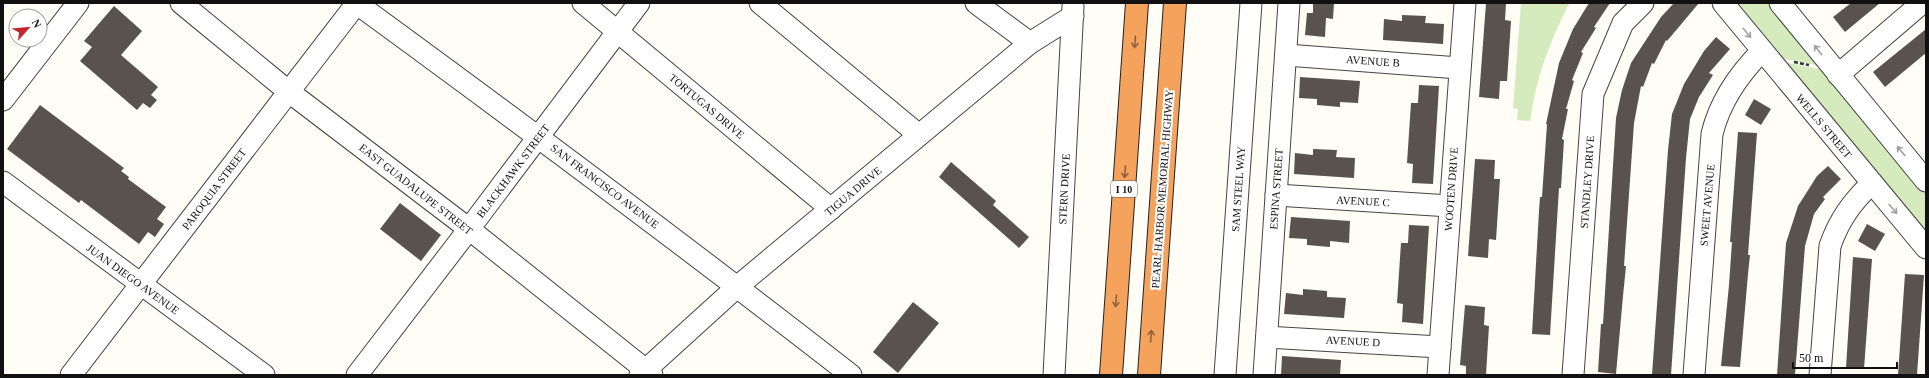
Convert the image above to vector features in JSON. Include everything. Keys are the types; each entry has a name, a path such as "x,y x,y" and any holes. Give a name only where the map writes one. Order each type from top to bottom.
{"highway":[{"name":"I 10","path":"1111,375 1137,3"},
{"name":"PEARL HARBOR MEMORIAL HIGHWAY","path":"1148,375 1175,3"}],"street":[{"path":"3,100 78,3"},
{"name":"EAST GUADALUPE STREET","path":"181,3 288,91 469,229 645,373"},
{"name":"PAROQUIA STREET","path":"71,375 356,3"},
{"name":"SAN FRANCISCO AVENUE","path":"356,3 539,136 738,286 851,375"},
{"name":"TORTUGAS DRIVE","path":"583,3 831,209"},
{"name":"BLACKHAWK STREET","path":"357,375 639,3"},
{"path":"760,3 919,136"},
{"path":"976,3 1030,43"},
{"name":"SAM STEEL WAY","path":"1225,375 1251,3"},
{"name":"ESPINA STREET","path":"1264,375 1289,3"},
{"name":"WOOTEN DRIVE","path":"1438,375 1465,3"},
{"name":"STANDLEY DRIVE","path":"1573,375 1594,94 1623,23 1643,3"},
{"name":"WELLS STREET","path":"1723,3 1926,248"},
{"path":"1780,3 1834,70 1924,175"},
{"path":"1834,70 1922,3"},
{"name":"TIGUA DRIVE","path":"645,373 738,286 1073,9"},
{"name":"STERN DRIVE","path":"1054,375 1073,9"},
{"name":"AVENUE B","path":"1286,55 1460,68"},
{"name":"SWEET AVENUE","path":"1694,375 1712,134 1719,109 1735,82 1768,59"},
{"name":"JUAN DIEGO AVENUE","path":"3,182 264,375"},
{"path":"1820,375 1830,246 1837,226 1847,210 1872,183"},
{"name":"AVENUE C","path":"1276,196 1450,206"},
{"name":"AVENUE D","path":"1267,336 1440,346"}],"path":[{"path":"1768,59 1783,60 1834,70"}],"green space":[{"path":"1521,3 1569,4 1544,61 1536,90 1530,121 1517,120 1518,109 1513,108"},
{"path":"1736,3 1769,3 1820,66 1781,58"},
{"path":"1784,62 1824,70 1926,194 1926,235"}],"building":[{"path":"1313,3 1334,3 1333,19 1326,18 1325,37 1305,35 1307,13 1313,13"},
{"path":"1486,3 1506,3 1505,20 1511,21 1507,81 1500,81 1499,99 1479,97"},
{"path":"1589,3 1610,3 1594,27 1596,28 1581,52 1583,53 1572,80 1574,81 1566,109 1568,109 1562,139 1564,140 1561,188 1559,188 1550,335 1532,334 1546,124 1559,63 1573,29"},
{"path":"1674,3 1699,3 1667,41 1666,40 1654,64 1652,63 1643,87 1641,86 1634,123 1624,266 1626,266 1616,374 1598,372 1601,324 1603,324 1616,118 1622,90 1631,63 1661,17"},
{"path":"1851,3 1880,3 1845,32 1833,17"},
{"path":"114,6 142,31 121,55 158,87 151,95 157,100 150,108 143,103 137,110 80,61 92,47 84,41"},
{"path":"1402,15 1426,16 1425,23 1444,24 1443,44 1383,40 1384,19 1402,21"},
{"path":"1926,29 1926,53 1885,87 1873,72"},
{"path":"1716,37 1730,49 1709,73 1713,75 1699,97 1690,119 1671,375 1652,375 1668,150 1672,114 1684,84 1704,51"},
{"path":"1300,77 1360,81 1358,103 1340,102 1340,107 1317,105 1317,99 1299,98"},
{"path":"1419,85 1439,86 1433,184 1412,183 1413,164 1407,163 1411,103 1418,103"},
{"path":"1754,99 1771,109 1761,125 1745,115"},
{"path":"40,105 124,168 121,171 129,177 128,179 166,207 157,219 164,224 155,237 148,232 139,244 81,200 79,203 7,149"},
{"path":"1738,132 1757,133 1748,255 1750,255 1740,367 1721,366 1729,285 1732,242 1730,242"},
{"path":"1313,149 1337,150 1336,157 1355,158 1354,178 1294,174 1295,153 1313,155"},
{"path":"1475,159 1495,160 1494,179 1500,179 1496,240 1489,239 1488,258 1468,256"},
{"path":"951,162 996,201 993,205 1029,237 1019,248 939,177"},
{"path":"1828,166 1841,179 1823,197 1825,199 1814,214 1805,246 1795,375 1777,375 1786,243 1798,206 1817,176"},
{"path":"400,203 441,235 421,261 380,229"},
{"path":"1291,217 1350,221 1349,243 1330,241 1330,247 1307,245 1307,239 1289,238"},
{"path":"1867,224 1885,234 1875,251 1858,241"},
{"path":"1409,225 1429,226 1423,324 1402,322 1403,304 1397,303 1401,243 1408,243"},
{"path":"1853,257 1872,259 1864,369 1846,368"},
{"path":"1905,274 1924,275 1917,375 1898,375"},
{"path":"1303,289 1327,291 1327,297 1346,298 1344,318 1284,314 1286,293 1303,295"},
{"path":"913,302 939,323 898,373 873,352"},
{"path":"1465,305 1485,307 1484,325 1489,326 1486,375 1466,375 1466,366 1460,365"},
{"path":"1282,356 1341,360 1340,375 1281,375"}]}
